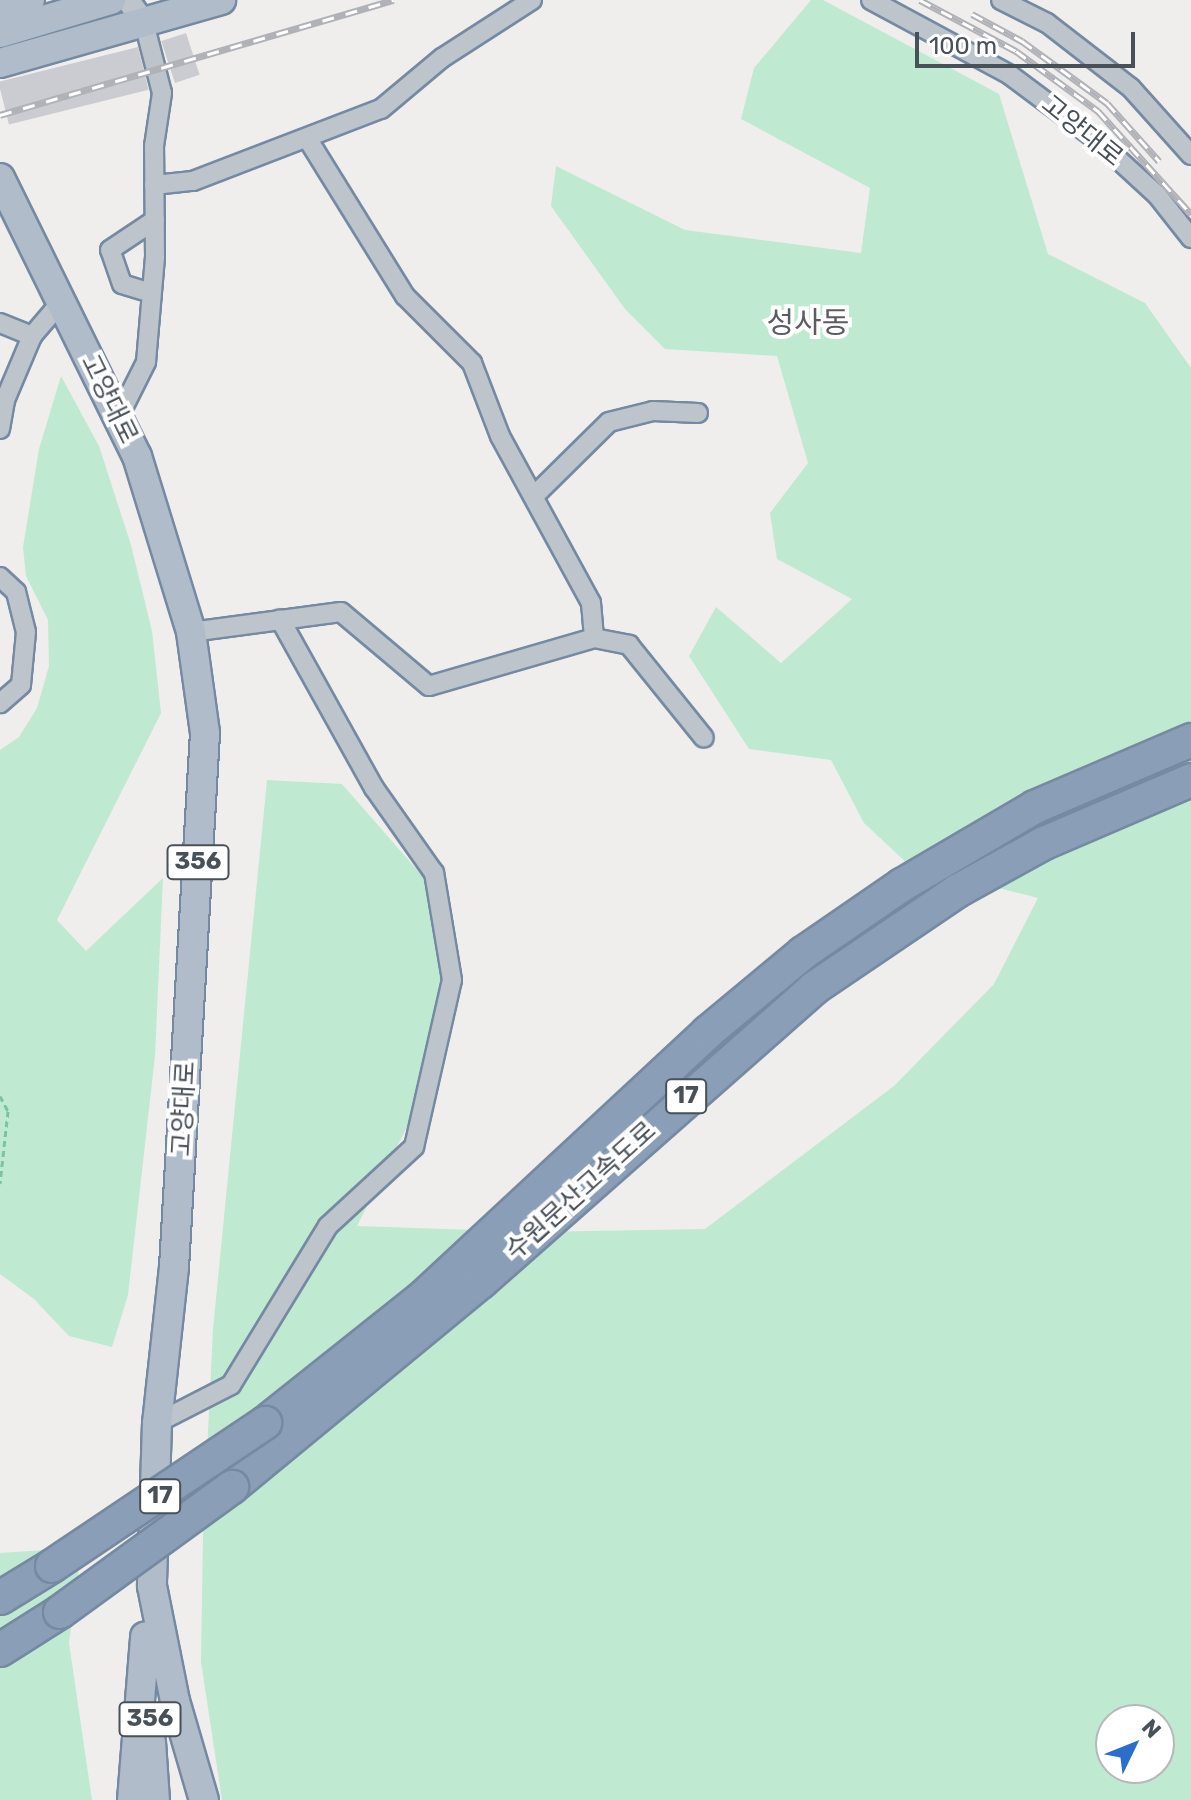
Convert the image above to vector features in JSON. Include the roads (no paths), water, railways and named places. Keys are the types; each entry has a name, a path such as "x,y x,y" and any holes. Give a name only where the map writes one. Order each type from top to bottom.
{"highway":[{"name":"수원문산고속도로","path":"0,1598 265,1423 422,1298 708,1032 803,953 902,885 1035,807 1191,740"},
{"name":"수원문산고속도로","path":"0,1650 60,1612 232,1487 481,1282 740,1047 825,980 957,891 1042,844 1191,780"}],"main road":[{"path":"0,8 30,0"},
{"path":"0,33 111,0"},
{"path":"0,63 136,12 221,0"},
{"name":"고양대로","path":"0,178 137,456 191,632 205,733 174,1267 157,1423 152,1586 175,1701 204,1800"},
{"name":"356","path":"132,1800 145,1637 155,1800"}],"street":[{"path":"154,185 193,181 381,109 442,58 532,0"},
{"name":"고양대로","path":"871,0 1010,75 1096,139 1157,195 1191,238"},
{"path":"1001,0 1047,23 1131,88 1191,155"},
{"path":"118,418 146,362 155,220 154,185 162,93 136,12"},
{"path":"307,138 405,296 472,363 500,436 591,603 594,638"},
{"path":"151,293 122,284 110,250 155,220"},
{"path":"0,429 5,400 32,336 61,302"},
{"path":"0,323 32,336"},
{"path":"534,496 609,422 653,411 698,413"},
{"path":"0,577 16,592 26,632 21,685 0,703"},
{"path":"191,632 341,612 429,686 594,638 629,645 704,738"},
{"path":"157,1423 231,1385 328,1226 414,1147 452,980 434,873 374,788 280,619"}],"railway":[{"path":"0,115 394,0"},
{"path":"920,0 1016,51 1098,111 1191,214"},
{"path":"972,14 1022,41 1107,103 1159,161"}],"district":[{"name":"성사동","path":"808,323"}]}
